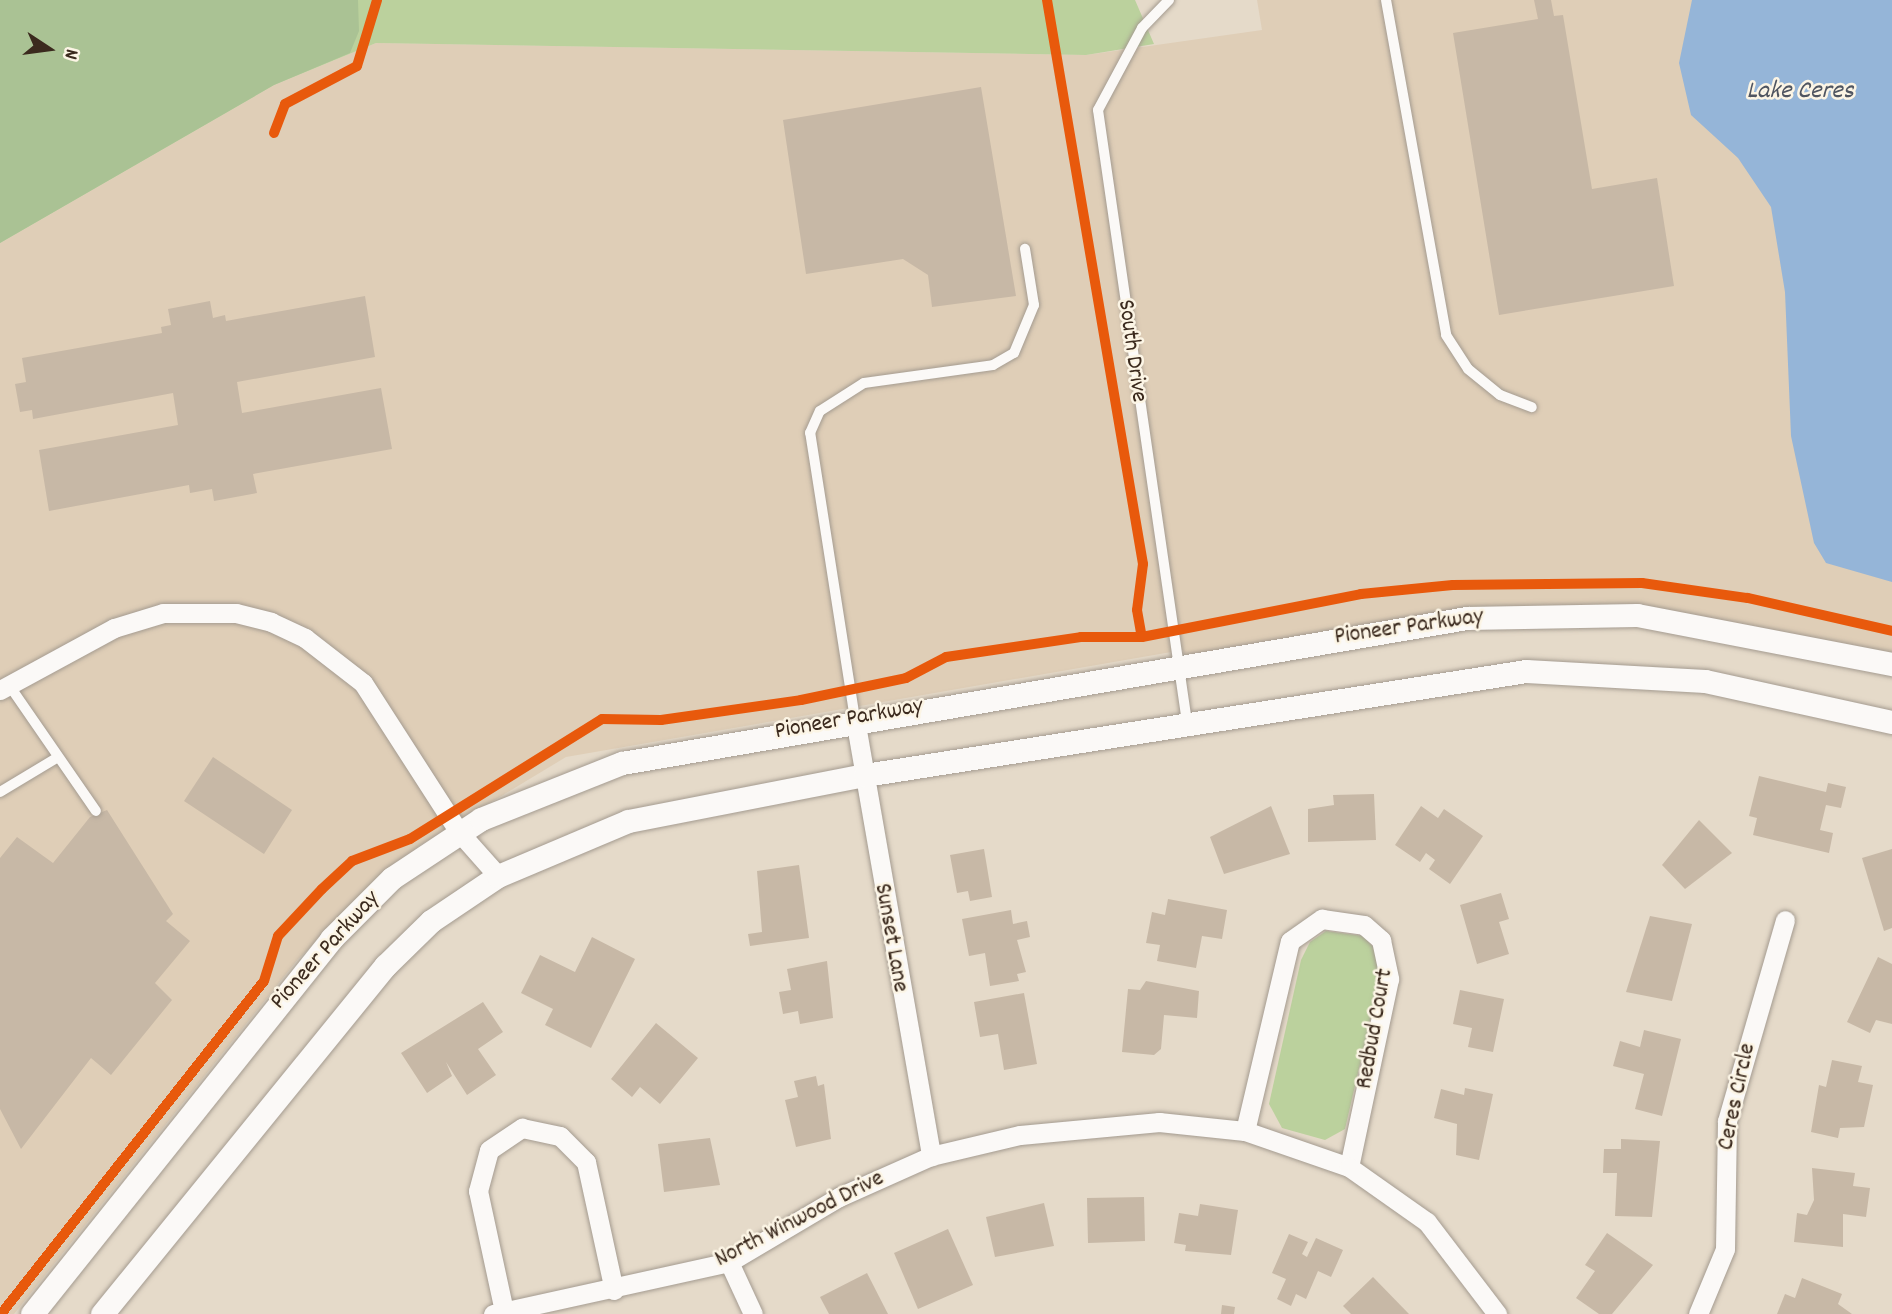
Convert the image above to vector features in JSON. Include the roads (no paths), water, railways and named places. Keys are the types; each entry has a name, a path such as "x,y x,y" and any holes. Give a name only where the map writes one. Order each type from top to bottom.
{"street":[{"path":"4,687 114,628 163,613 199,610 271,622 305,638 363,683 459,832 498,876"},
{"name":"Pioneer Parkway","path":"32,1314 331,939 392,878 459,832 529,797 622,763 855,719 1467,618 1547,612 1725,628 1892,664"},
{"path":"102,1314 385,966 431,921 498,876 628,821 865,775 1187,722 1526,671 1705,681 1892,722"},
{"name":"Sunset Lane","path":"855,719 931,1156"},
{"name":"Redbud Court","path":"1245,1131 1290,941 1322,919 1364,925 1381,940 1390,979 1349,1167"},
{"name":"Ceres Circle","path":"1698,1314 1725,1249 1727,1121 1785,920"},
{"name":"North Winwood Drive","path":"498,1312 614,1290 729,1262 839,1197 931,1156 1020,1135 1115,1124 1245,1131 1349,1167 1427,1222 1497,1314"},
{"path":"498,1312 478,1191 489,1150 522,1128 560,1136 586,1162 614,1290"},
{"path":"729,1262 753,1314"}],"lane":[{"name":"South Drive","path":"1170,0 1142,28 1098,110 1187,722"},
{"path":"1386,0 1446,335 1468,369 1500,395 1531,407"},
{"path":"855,719 810,433 820,411 864,383 993,365 1014,352 1034,305 1025,249"},
{"path":"4,687 96,811"},
{"path":"0,792 55,759"}],"water":[{"name":"Lake Ceres","path":"1692,0 1892,0 1892,582 1826,563 1814,543 1791,436 1785,292 1771,207 1738,158 1691,115 1679,63"}]}
